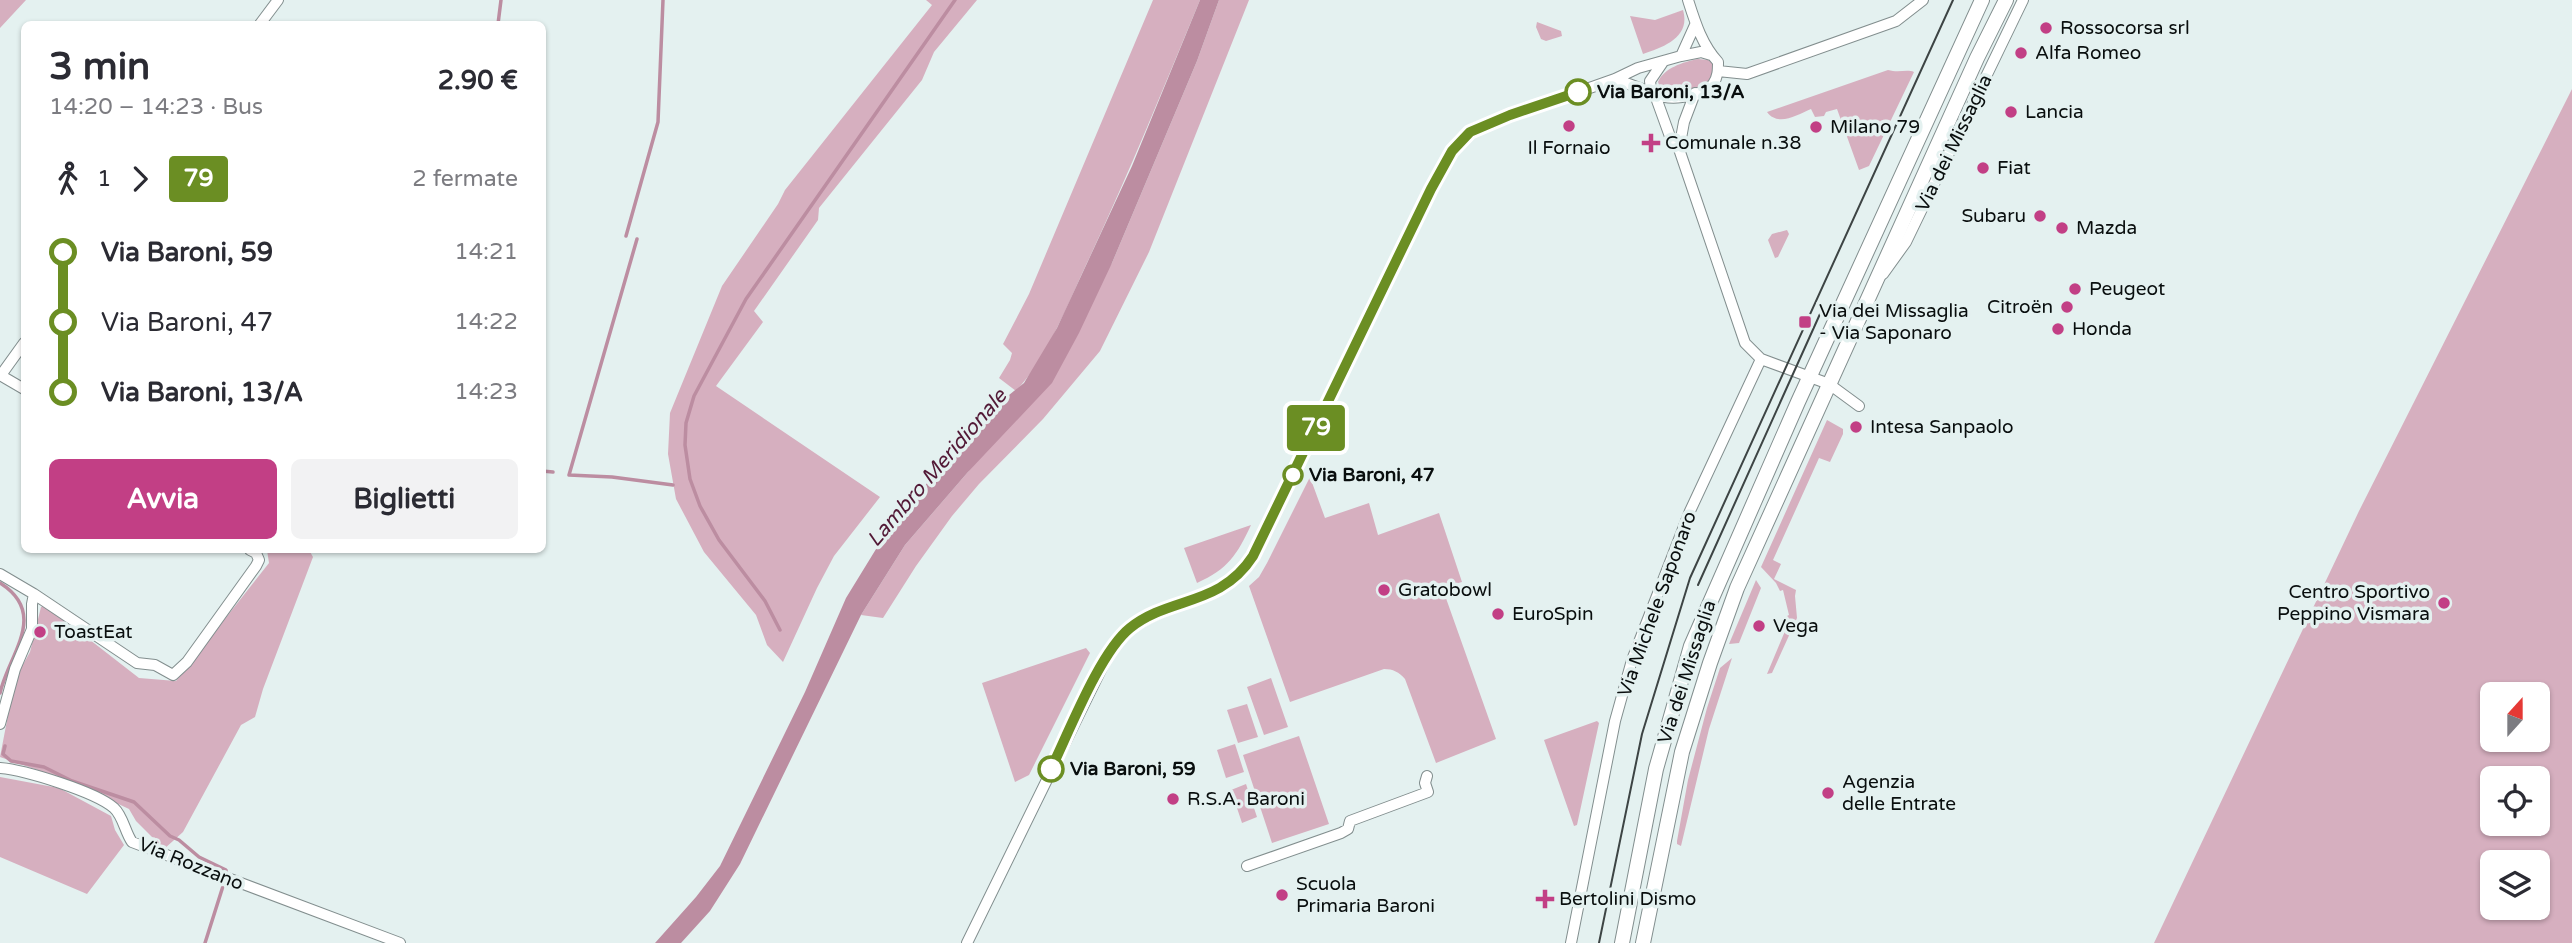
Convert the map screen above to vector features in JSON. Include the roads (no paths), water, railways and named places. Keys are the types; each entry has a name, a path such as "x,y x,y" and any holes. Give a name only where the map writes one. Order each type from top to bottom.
{"main road":[{"name":"Via dei Missaglia","path":"1622,943 1656,769 1691,646 1732,549 1982,0"},
{"name":"Via dei Missaglia","path":"1643,943 1682,752 1737,588 1977,58 2006,0"}],"street":[{"path":"262,21 278,0"},
{"path":"1615,79 1654,94 1680,97 1712,85 1718,71 1718,62 1711,55 1695,24 1688,0"},
{"path":"1718,71 1747,74 1896,21 1923,0"},
{"name":"Via dei Missaglia","path":"1877,282 1906,242 2023,0"},
{"path":"1681,56 1695,24"},
{"path":"967,943 1112,647 1137,623 1205,597 1225,586 1253,556 1452,151 1476,128 1615,79 1638,68 1701,52 1711,55"},
{"path":"1663,62 1650,81 1672,142 1679,149 1745,343 1761,359 1829,384 1858,406"},
{"path":"1679,149 1684,122 1695,93"},
{"path":"21,347 0,375 21,386"},
{"name":"Via Michele Saponaro","path":"1572,943 1615,720 1632,660 1690,511 1761,359"},
{"path":"0,574 136,663 155,665 173,675 187,662 256,566 259,560 255,553"},
{"path":"0,724 15,669 32,629 34,594"},
{"name":"Via Rozzano","path":"0,768 65,784 113,807 132,842 243,885 354,923 400,943"},
{"path":"1247,866 1341,833 1353,819 1428,792 1425,783 1427,776"}],"waterway":[{"path":"498,21 501,0"},
{"path":"626,236 658,122 663,0"},
{"path":"780,630 765,601 719,540 700,506 690,479 685,445 686,423 694,396 746,299 955,0"},
{"path":"637,239 569,475 612,477 673,485"},
{"path":"546,471 553,472"},
{"path":"0,583 14,595 22,608 24,621 22,635 0,693"},
{"path":"5,746 3,754 11,761 44,767 72,781 134,802 170,836 199,857 226,870 226,874"},
{"path":"205,943 224,883"}],"tram line":[{"path":"1599,943 1642,734 1690,578 1953,0"},
{"path":"1698,585 1820,314"}],"place":[{"name":"Rossocorsa srl","path":"2046,28"},
{"name":"Alfa Romeo","path":"2021,53"},
{"name":"Via Baroni, 13/A","path":"1578,92"},
{"name":"Lancia","path":"2011,112"},
{"name":"Il Fornaio","path":"1569,126"},
{"name":"Milano 79","path":"1816,127"},
{"name":"Comunale n.38","path":"1651,143"},
{"name":"Fiat","path":"1983,168"},
{"name":"Subaru","path":"2040,216"},
{"name":"Mazda","path":"2062,228"},
{"name":"Peugeot","path":"2075,289"},
{"name":"Citroën","path":"2067,307"},
{"name":"Via dei Missaglia - Via Saponaro","path":"1805,322"},
{"name":"Honda","path":"2058,329"},
{"name":"Intesa Sanpaolo","path":"1856,427"},
{"name":"Via Baroni, 47","path":"1293,475"},
{"name":"Gratobowl","path":"1384,590"},
{"name":"Centro Sportivo Peppino Vismara","path":"2444,603"},
{"name":"EuroSpin","path":"1498,614"},
{"name":"Vega","path":"1759,626"},
{"name":"ToastEat","path":"40,632"},
{"name":"Via Baroni, 59","path":"1051,769"},
{"name":"Agenzia delle Entrate","path":"1828,793"},
{"name":"R.S.A. Baroni","path":"1173,799"},
{"name":"Scuola Primaria Baroni","path":"1282,895"},
{"name":"Bertolini Dismo","path":"1545,899"}],"water label":[{"name":"Lambro Meridionale","path":"937,468"}]}
